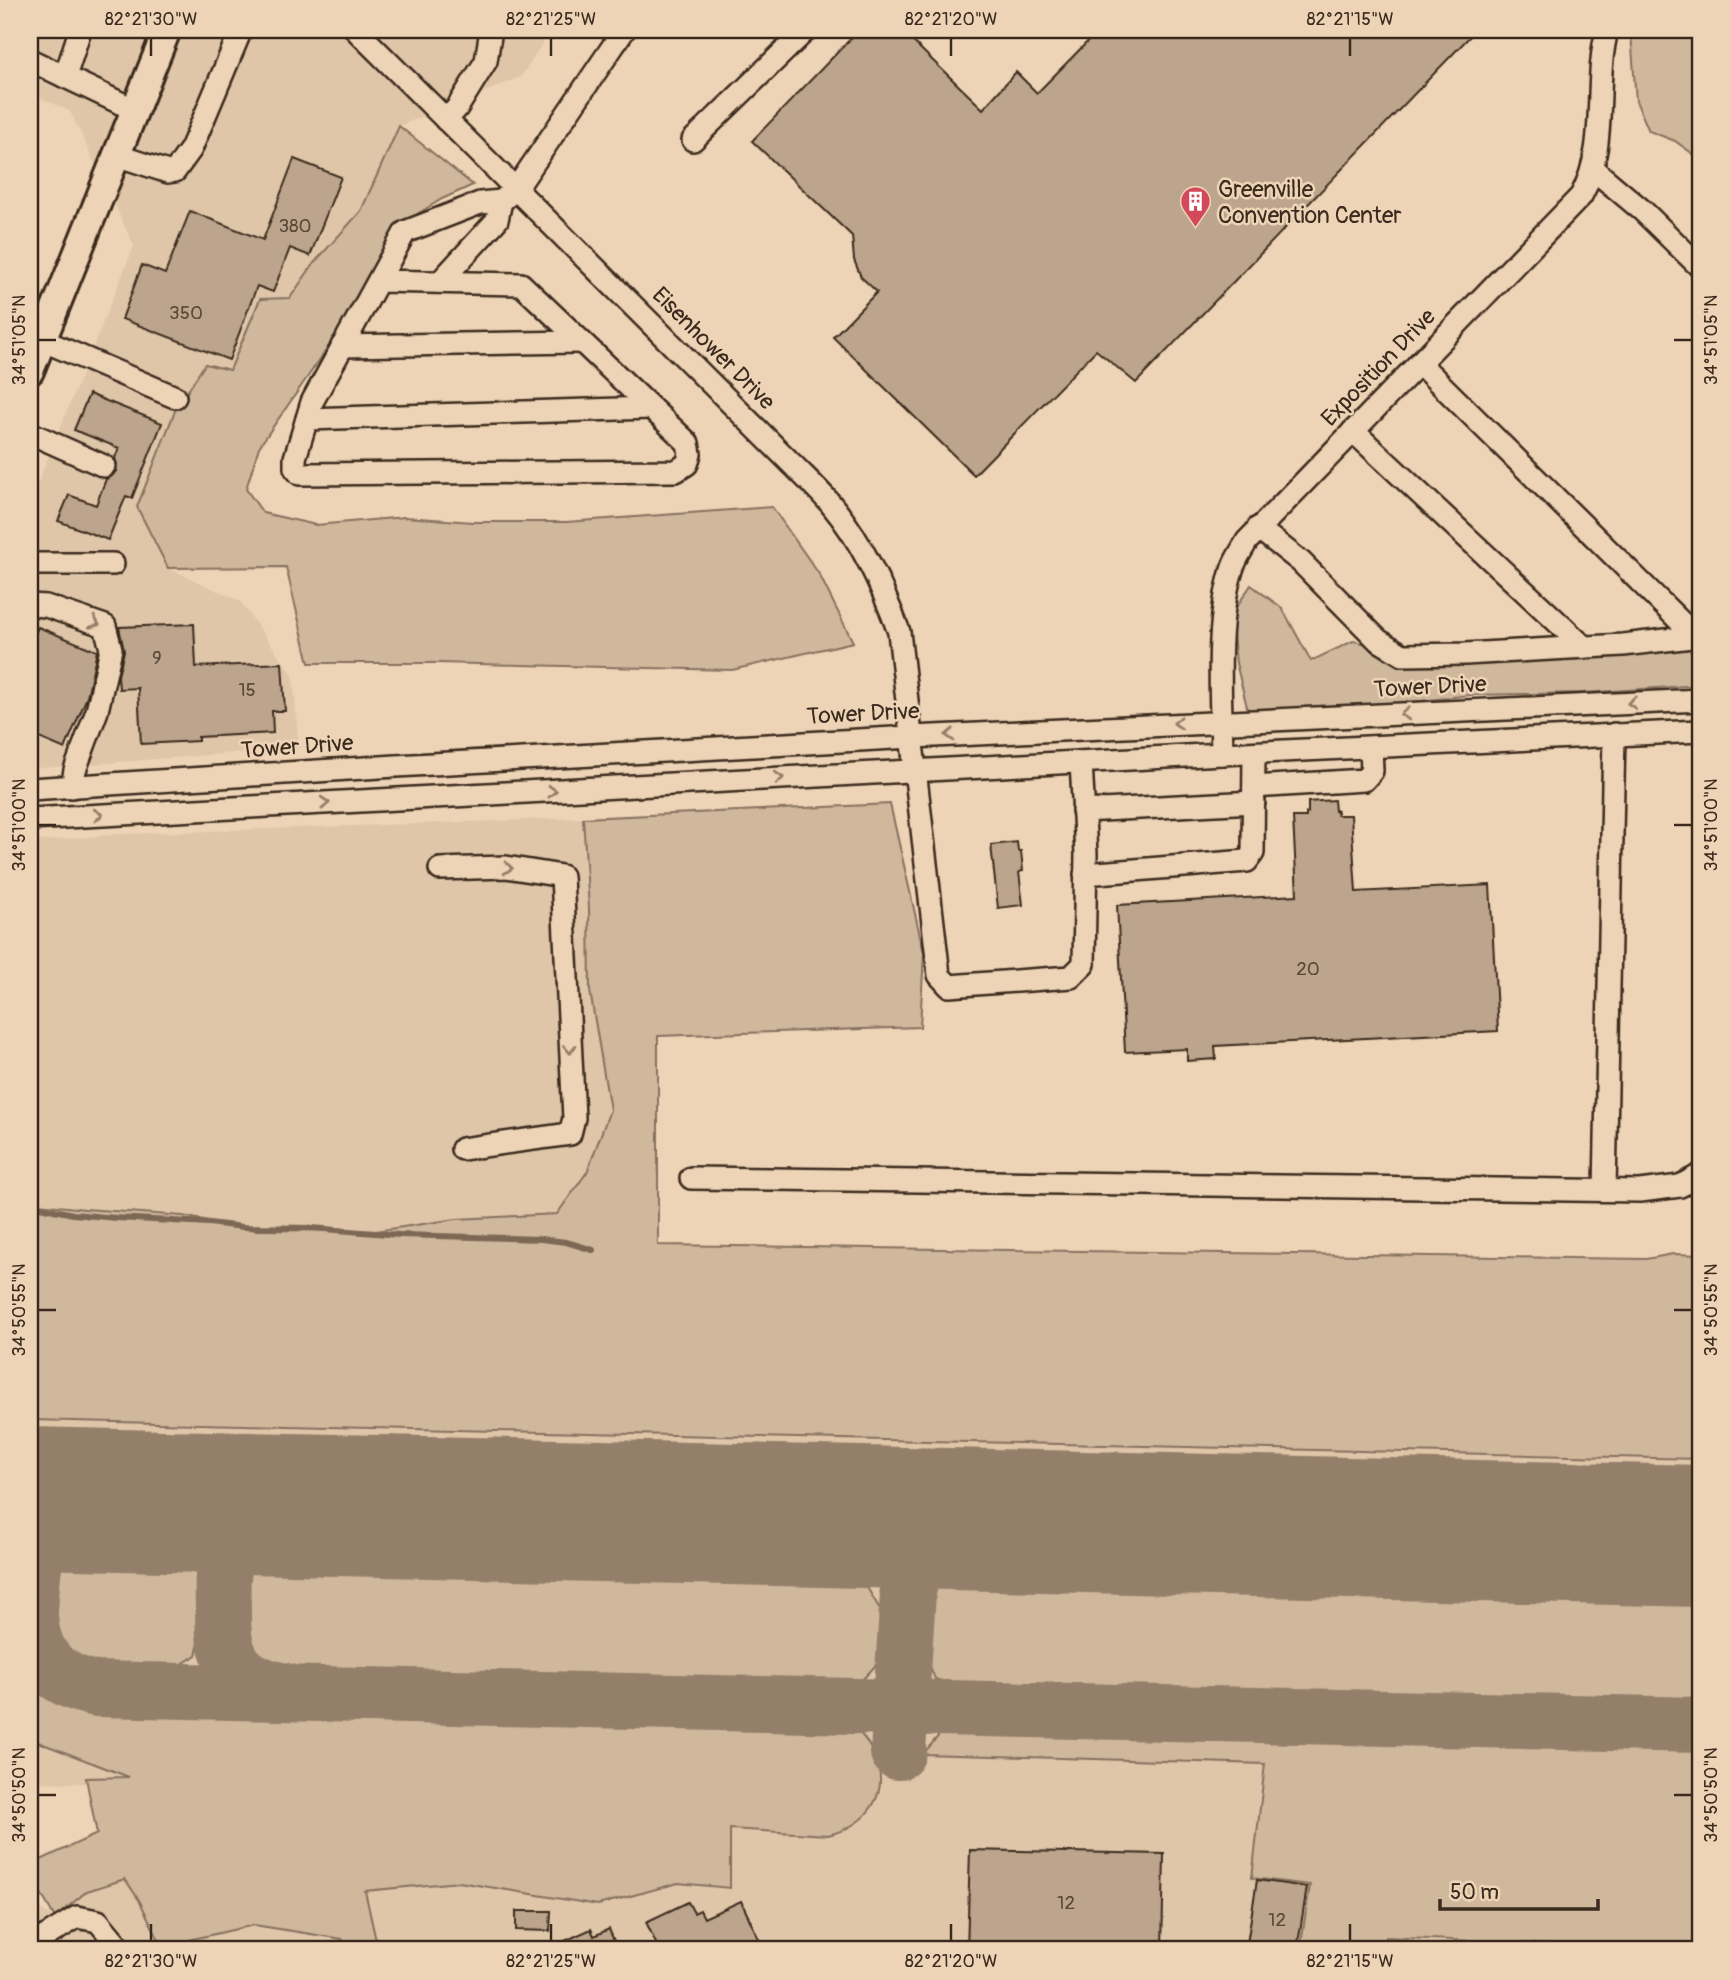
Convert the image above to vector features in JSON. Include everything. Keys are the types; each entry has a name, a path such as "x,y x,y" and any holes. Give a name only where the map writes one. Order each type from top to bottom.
{"main road":[{"path":"30,371 167,30"}],"street":[{"path":"116,155 168,172 175,171 191,149 241,30"},
{"name":"Eisenhower Drive","path":"356,30 446,120 508,195 792,464 830,503 855,537 884,590 899,632 939,975 948,986 1071,977 1084,964 1085,874"},
{"path":"446,120 457,108 486,61 491,30"},
{"path":"440,282 496,220 508,195 624,30"},
{"path":"693,140 806,30"},
{"name":"Exposition Drive","path":"1223,754 1220,680 1225,601 1233,568 1247,541 1581,196 1591,179 1597,150 1600,69 1606,30"},
{"path":"65,77 79,31"},
{"path":"30,60 135,110"},
{"path":"1592,169 1643,211 1700,267"},
{"path":"379,281 521,284 688,443 690,454 687,464 676,471 300,474 295,468 295,458 312,402 405,232 480,202 508,195"},
{"path":"42,340 175,397"},
{"path":"342,346 581,342"},
{"path":"1419,363 1698,636"},
{"path":"307,419 651,408"},
{"path":"1353,431 1584,647"},
{"path":"30,433 104,466"},
{"path":"1258,528 1301,562 1378,640 1404,655 1584,647 1698,636"},
{"path":"30,564 113,564"},
{"path":"30,606 46,606 105,626 111,649 97,711 75,770 72,787"},
{"name":"Tower Drive","path":"30,789 912,737 1700,700"},
{"path":"30,819 1223,754 1700,731"},
{"path":"1605,1190 1614,734"},
{"path":"1083,811 1364,780 1372,771 1371,747"},
{"path":"1081,762 1085,874 1247,861 1253,853 1254,753"},
{"path":"440,869 506,867 562,876 574,1118 570,1134 462,1149"},
{"path":"691,1178 1640,1191 1680,1186 1700,1175"},
{"path":"30,1946 77,1917 98,1921 122,1950"}],"shaded area":[{"path":"30,30 551,30 521,77 399,126 361,211 314,263 290,298 260,299 230,370 175,411 137,506 168,568 240,601 293,675 299,748 30,769 30,502 134,246 70,111 30,93"},
{"path":"1634,30 1693,30 1700,59 1700,159 1675,141 1649,131 1636,101 1631,33"},
{"path":"399,126 473,185 442,199 401,224 356,307 259,447 246,489 263,513 316,525 405,517 473,522 566,522 772,507 819,574 853,642 732,670 439,663 309,663 286,567 168,568 137,507 175,411 205,364 230,370 260,299 290,298 314,263 361,211"},
{"path":"1251,585 1282,608 1311,661 1353,641 1412,653 1526,651 1700,627 1700,685 1583,693 1470,695 1389,705 1248,711 1236,663 1231,615"},
{"path":"890,804 924,953 920,1027 658,1036 658,1245 1646,1259 1673,1254 1700,1255 1700,1459 30,1420 30,1203 183,1216 256,1230 376,1231 456,1219 557,1214 587,1172 610,1110 590,991 589,908 583,818"},
{"path":"583,818 589,908 590,991 610,1110 587,1172 557,1214 456,1219 376,1231 256,1230 183,1216 30,1203 30,842 120,834"},
{"path":"30,1239 1700,1274 1700,1950 378,1950 365,1891 422,1885 322,1789 30,1782"},
{"path":"54,1566 200,1570 206,1592 205,1620 196,1655 179,1666 140,1670 82,1664 63,1650 49,1622 49,1597"},
{"path":"244,1571 865,1584 885,1618 885,1641 878,1663 861,1681 830,1685 285,1673 261,1665 247,1644 239,1614"},
{"path":"938,1585 1700,1604 1700,1705 969,1690 935,1679 923,1648 925,1616"},
{"path":"30,1676 43,1690 71,1704 844,1724 860,1734 871,1749 880,1778 879,1791 874,1803 856,1823 828,1835 730,1829 730,1888 678,1883 598,1905 459,1882 365,1891 378,1950 348,1950 342,1939 254,1925 189,1940 180,1950 164,1950 139,1900 125,1879 87,1891 55,1918 30,1874 30,1865 97,1834 86,1778 129,1777 30,1739"},
{"path":"940,1734 1700,1748 1700,1950 1386,1937 1383,1950 1300,1950 1310,1885 1252,1878 1265,1764 923,1754"},
{"path":"125,1879 139,1900 164,1950 30,1950 30,1903 55,1918 87,1891"},
{"path":"254,1925 342,1939 348,1950 180,1950 189,1940"}],"building":[{"path":"859,30 901,30 983,109 1016,72 1037,93 1099,30 1476,30 1136,383 1096,350 974,475 833,337 877,292 861,277 854,260 852,236 752,141"},
{"path":"294,159 341,177 310,256 290,248 273,292 257,286 229,360 122,319 142,265 165,274 190,211 263,240"},
{"path":"89,394 162,423 132,498 126,496 108,540 58,521 69,495 96,505 106,479 116,471 115,458 119,448 74,430"},
{"path":"194,624 196,667 282,663 285,711 272,711 273,733 198,737 198,741 141,744 138,688 119,689 118,676 124,651 119,627"},
{"path":"38,627 97,651 87,697 65,749 30,734 30,645"},
{"path":"1334,800 1337,815 1351,815 1356,892 1490,885 1498,1031 1215,1046 1216,1059 1187,1061 1187,1049 1125,1052 1117,905 1297,895 1293,817 1306,817 1308,802"},
{"path":"1017,842 1023,871 1019,872 1023,905 998,908 991,845"},
{"path":"970,1850 1164,1854 1162,1950 967,1950"},
{"path":"1257,1880 1307,1887 1297,1950 1246,1950"},
{"path":"741,1901 764,1950 659,1950 646,1922 688,1902 694,1913 700,1910 704,1918"},
{"path":"516,1911 551,1911 550,1931 516,1930"},
{"path":"591,1929 594,1936 609,1929 618,1950 545,1950"}],"waterway":[{"path":"30,1205 73,1214 243,1227 541,1239 566,1242 593,1250"}],"taxiway":[{"path":"30,1611 33,1572 41,1539 49,1526 61,1515 76,1506 97,1500"},
{"path":"289,1692 253,1681 236,1667 226,1646 223,1581 230,1551 249,1521 266,1511 298,1504"},
{"path":"844,1516 872,1527 894,1547 903,1565 908,1593"},
{"path":"898,1752 908,1593 913,1565 927,1541 937,1533 951,1525 980,1520"},
{"path":"1601,1534 1700,1532"},
{"path":"30,1616 36,1645 49,1666 69,1680 96,1689 1700,1725"}],"runway":[{"path":"30,1498 1700,1536"}],"place":[{"name":"Greenville Convention Center","path":"1195,229"}]}
